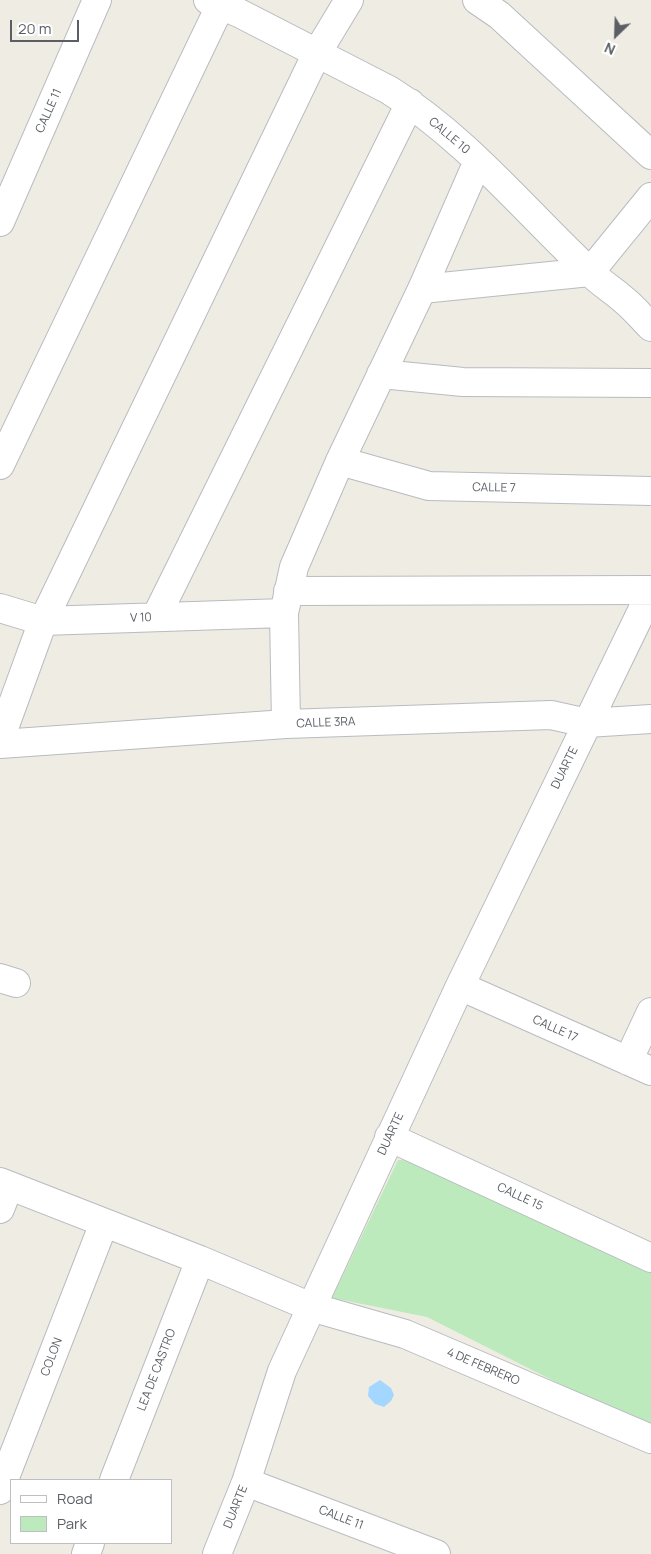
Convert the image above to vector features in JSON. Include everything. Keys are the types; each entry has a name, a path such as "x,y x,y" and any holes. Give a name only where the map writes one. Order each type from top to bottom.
{"street":[{"name":"CALLE 11","path":"0,222 97,0"},
{"path":"0,739 44,621 317,53 349,0"},
{"path":"477,0 507,7 651,155"},
{"path":"0,465 217,2"},
{"name":"CALLE 10","path":"217,2 389,90 410,103 463,146 590,272 626,301 651,327"},
{"path":"156,617 410,103"},
{"path":"286,724 286,602 294,567 340,460 422,289 478,161"},
{"path":"422,289 590,272 651,197"},
{"path":"381,374 463,382 651,383"},
{"name":"CALLE 7","path":"340,460 429,486 651,491"},
{"name":"V 10","path":"0,608 44,621 156,617 286,602 651,591"},
{"name":"DUARTE","path":"217,1554 246,1482 282,1370 460,986 651,591"},
{"name":"CALLE 3RA","path":"0,744 286,724 551,715 587,723 651,719"},
{"name":"CALLE 17","path":"460,986 640,1066"},
{"path":"640,1066 651,1012"},
{"name":"CALLE 15","path":"389,1136 651,1258"},
{"name":"4 DE FEBRERO","path":"3,1192 104,1223 200,1260 311,1307 404,1334 651,1439"},
{"name":"COLON","path":"0,1490 104,1223"},
{"name":"LEA DE CASTRO","path":"114,1479 200,1260"},
{"name":"CALLE 11","path":"246,1482 436,1554"}],"green space":[{"path":"398,1160 441,1161 651,1258 651,1430 427,1317 332,1298"}],"water":[{"path":"380,1380 391,1388 394,1395 391,1401 384,1407 375,1404 368,1396 369,1387"}]}
